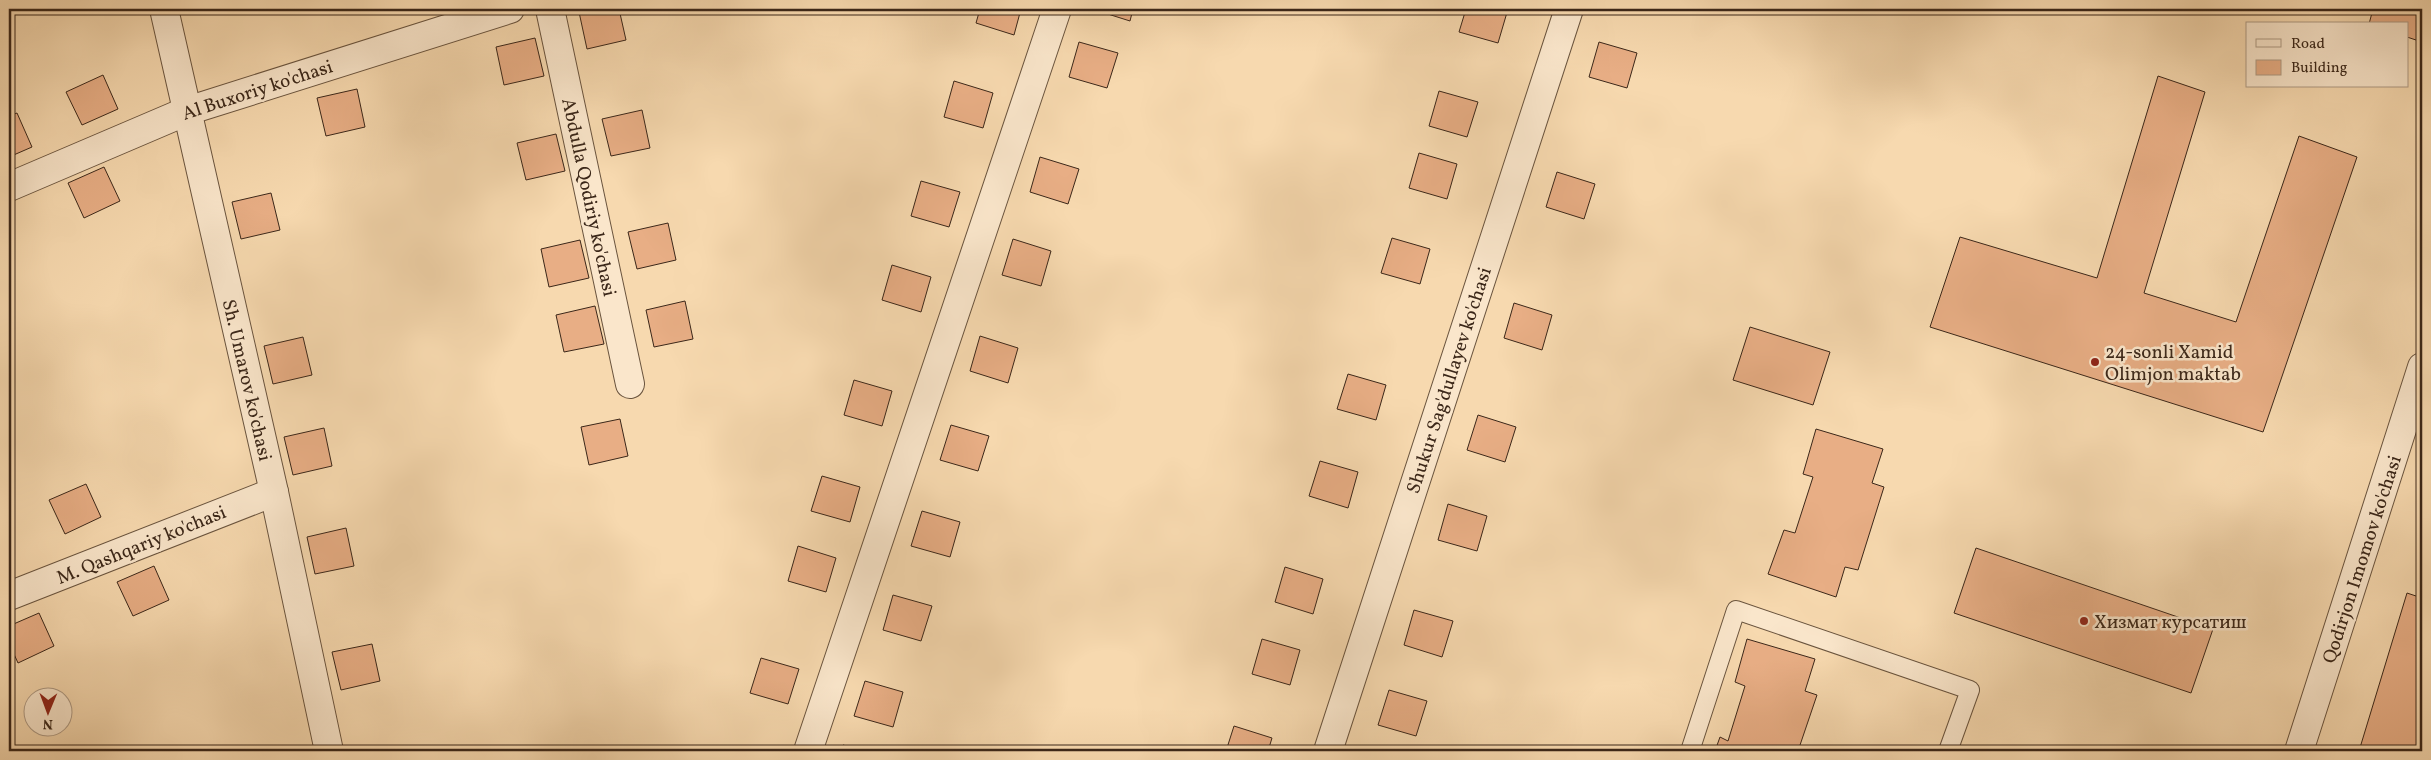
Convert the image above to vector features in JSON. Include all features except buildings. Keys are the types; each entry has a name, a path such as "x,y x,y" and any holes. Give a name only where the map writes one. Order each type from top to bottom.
{"street":[{"name":"Sh. Umarov ko'chasi","path":"164,9 274,492 329,751"},
{"name":"Al Buxoriy ko'chasi","path":"9,187 187,111 510,9"},
{"name":"Abdulla Qodiriy ko'chasi","path":"550,9 630,384"},
{"path":"808,751 1057,9"},
{"name":"Shukur Sag'dullayev ko'chasi","path":"1328,751 1569,9"},
{"name":"Qodirjon Imomov ko'chasi","path":"2299,751 2422,367"},
{"name":"M. Qashqariy ko'chasi","path":"9,596 274,492"}],"lane":[{"path":"1690,751 1736,610 1970,690 1948,751"}],"place":[{"name":"24-sonli Xamid Olimjon maktab","path":"2095,362"},
{"name":"Хизмат курсатиш","path":"2084,621"}]}
